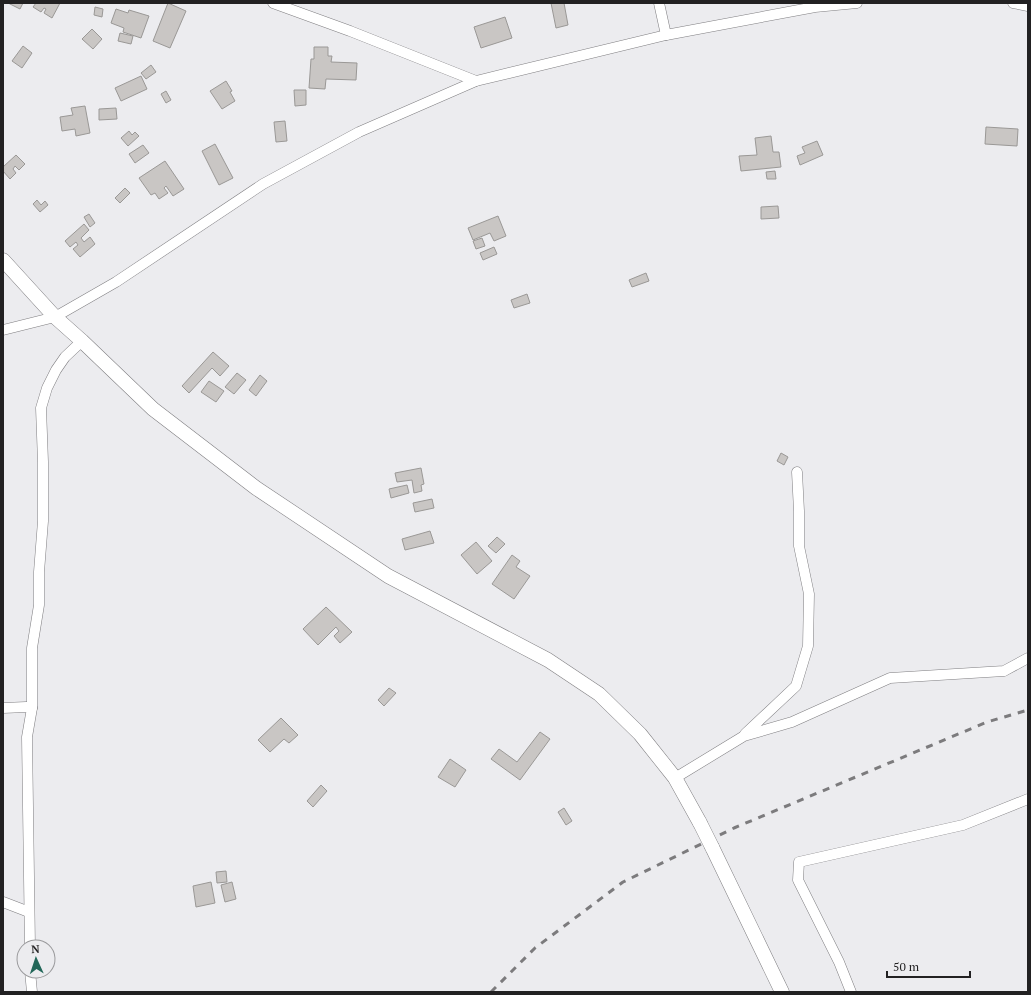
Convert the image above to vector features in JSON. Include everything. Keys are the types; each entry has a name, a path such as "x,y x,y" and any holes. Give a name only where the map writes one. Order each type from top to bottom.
{"main road":[{"path":"3,260 54,317 82,341 153,409 256,488 388,576 548,660 599,694 640,734 675,778 700,823 782,992"}],"street":[{"path":"659,3 666,35"},
{"path":"3,330 54,317 116,282 263,184 359,132 476,81 666,35 815,7 857,3"},
{"path":"1013,3 1028,6"},
{"path":"277,4 476,81"},
{"path":"30,939 28,737 32,708 32,648 39,605 39,572 43,521 43,462 40,408 47,388 62,361 82,341"},
{"path":"675,778 744,736 796,686 808,646 809,594 799,546 797,472"},
{"path":"744,736 792,722 890,678 1004,671 1028,658"},
{"path":"3,708 32,708"},
{"path":"851,992 839,962 798,880 800,862 963,825 1028,799"},
{"path":"3,902 29,912"},
{"path":"31,979 32,992"}],"building":[{"path":"8,3 23,3 20,9"},
{"path":"36,3 60,3 52,18 44,13 46,9 44,8 41,12 33,7"},
{"path":"168,3 186,11 170,48 153,41"},
{"path":"551,3 564,3 568,25 556,28"},
{"path":"95,7 103,9 102,17 94,15"},
{"path":"116,9 128,13 129,10 149,16 141,38 123,32 124,28 111,23"},
{"path":"505,17 512,38 481,48 474,27"},
{"path":"92,29 102,39 93,49 82,39"},
{"path":"120,33 133,36 131,44 118,41"},
{"path":"23,46 32,53 22,68 12,61"},
{"path":"314,47 328,47 328,56 332,56 331,62 357,63 356,80 326,79 325,89 309,88 311,59 314,59"},
{"path":"151,65 156,72 146,79 141,73"},
{"path":"141,76 147,89 121,101 115,88"},
{"path":"226,81 232,91 230,92 235,101 222,109 210,91"},
{"path":"294,90 306,90 306,105 295,106"},
{"path":"166,91 171,100 166,103 161,94"},
{"path":"85,106 90,133 76,136 75,129 62,131 60,117 73,115 71,108"},
{"path":"116,108 117,119 99,120 99,109"},
{"path":"285,121 287,141 276,142 274,122"},
{"path":"986,127 1018,129 1017,146 985,144"},
{"path":"129,131 132,135 135,132 139,136 128,146 121,138"},
{"path":"771,136 773,152 779,152 781,167 741,171 739,156 757,155 755,138"},
{"path":"817,141 823,155 800,165 797,156 805,153 802,147"},
{"path":"215,144 233,178 219,185 202,151"},
{"path":"143,145 149,153 135,163 129,154"},
{"path":"16,155 25,164 19,170 15,166 13,169 16,173 10,179 3,171 3,167"},
{"path":"165,161 184,189 173,196 166,186 164,188 168,193 159,199 155,193 151,195 139,178"},
{"path":"775,171 776,179 767,179 766,172"},
{"path":"125,188 130,193 120,203 115,198"},
{"path":"37,200 41,205 45,201 48,205 40,212 33,204"},
{"path":"778,206 779,218 761,219 761,207"},
{"path":"89,214 95,223 90,227 84,217"},
{"path":"498,216 506,236 494,241 490,233 473,240 468,228"},
{"path":"84,224 89,230 81,238 84,242 90,237 95,244 80,257 73,249 78,245 76,242 70,247 65,241"},
{"path":"482,238 485,246 476,249 473,241"},
{"path":"494,247 497,254 483,260 480,253"},
{"path":"646,273 649,281 632,287 629,280"},
{"path":"527,294 530,303 514,308 511,300"},
{"path":"213,352 229,366 220,376 212,368 189,393 182,386"},
{"path":"237,373 246,380 234,394 225,387"},
{"path":"260,375 267,381 256,396 249,390"},
{"path":"209,381 224,391 216,402 201,392"},
{"path":"781,453 788,457 784,465 777,461"},
{"path":"421,468 424,484 421,485 422,491 414,493 412,480 397,482 395,473"},
{"path":"407,485 409,493 391,498 389,489"},
{"path":"432,499 434,508 415,512 413,503"},
{"path":"430,531 434,543 405,550 402,539"},
{"path":"497,537 505,544 496,553 488,546"},
{"path":"476,542 492,561 477,574 461,555"},
{"path":"512,555 520,561 516,567 530,576 514,599 492,584"},
{"path":"326,607 352,632 340,643 334,636 339,631 336,627 318,645 303,629"},
{"path":"389,688 396,693 384,706 378,700"},
{"path":"281,718 298,735 289,743 284,739 270,752 258,740"},
{"path":"540,732 550,739 520,780 491,759 499,749 517,762"},
{"path":"450,759 466,770 455,787 438,777"},
{"path":"321,785 327,791 313,807 307,801"},
{"path":"564,808 572,821 566,825 558,812"},
{"path":"226,871 227,882 217,883 216,872"},
{"path":"211,882 215,903 196,907 193,886"},
{"path":"232,882 236,899 225,902 221,885"}],"railway":[{"path":"491,992 535,948 623,882 734,828 987,722 1028,710"}]}
